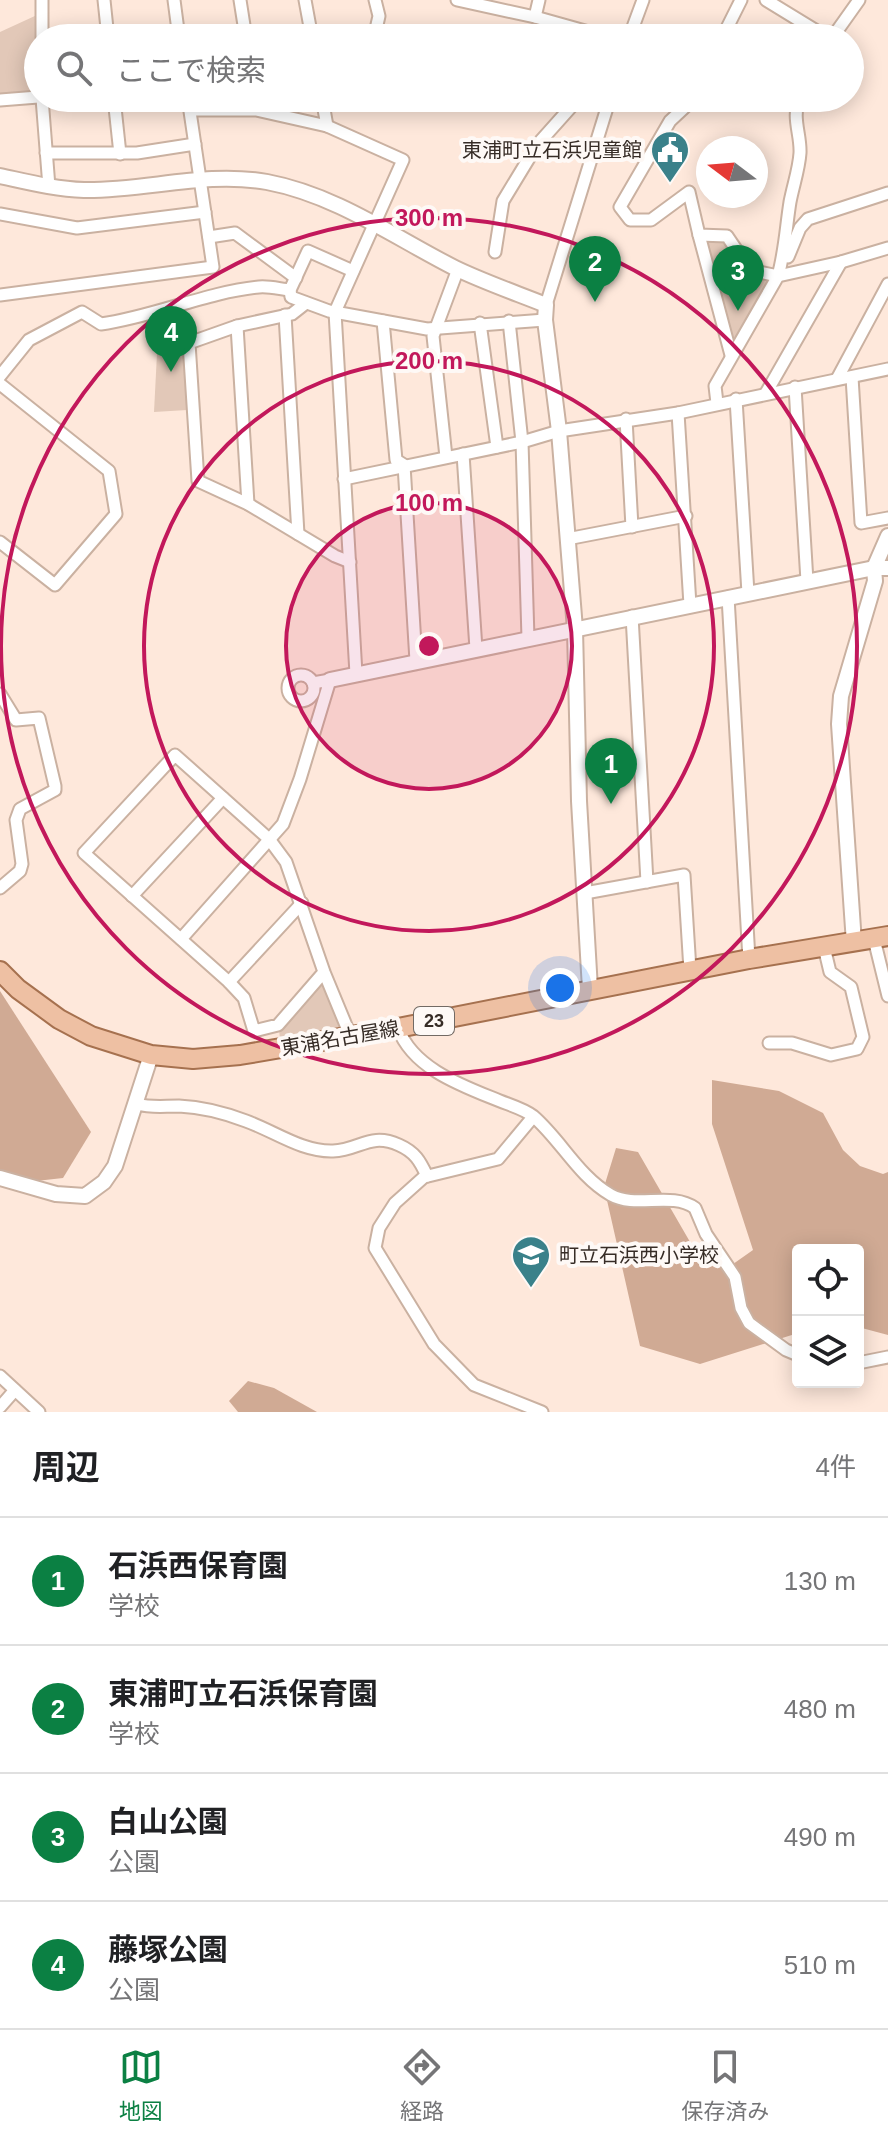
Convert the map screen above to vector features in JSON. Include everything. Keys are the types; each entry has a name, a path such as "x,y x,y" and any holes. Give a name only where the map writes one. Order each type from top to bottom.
{"main road":[{"name":"東浦名古屋線","path":"0,971 18,989 59,1019 91,1036 151,1055 193,1059 240,1055 398,1028 690,970 881,937"}],"street":[{"path":"42,0 42,24"},
{"path":"104,0 107,24"},
{"path":"174,0 177,24"},
{"path":"240,0 244,24"},
{"path":"305,0 309,24"},
{"path":"375,0 379,16 377,24"},
{"path":"457,0 560,24"},
{"path":"535,17 539,0"},
{"path":"634,24 643,0"},
{"path":"729,24 741,0"},
{"path":"766,0 806,24"},
{"path":"841,24 859,0"},
{"path":"0,100 24,99"},
{"path":"42,112 49,187"},
{"path":"116,112 120,154"},
{"path":"0,295 213,267 190,112"},
{"path":"282,112 327,126 403,160 335,312 356,674"},
{"path":"324,112 327,126"},
{"path":"495,252 503,201 537,145 566,112"},
{"path":"590,989 579,801 575,629 559,431 545,312 606,112"},
{"path":"680,112 670,121 620,207 630,220 651,220 689,192 731,355"},
{"path":"778,276 784,257 789,204 800,152 796,112"},
{"path":"46,153 120,154 195,144"},
{"path":"0,176 49,187 87,190 199,179 241,179 284,186 334,203 545,312"},
{"path":"717,403 715,386 778,276 800,228 808,219 888,193"},
{"path":"0,214 77,228 205,212"},
{"path":"209,237 235,233 296,278"},
{"path":"699,235 727,236 750,270 778,276 888,248"},
{"path":"791,273 794,243"},
{"path":"353,271 308,251 290,290 291,297 335,312 435,328 509,321 545,312"},
{"path":"766,393 841,262"},
{"path":"446,457 433,336 458,269"},
{"path":"837,379 888,284"},
{"path":"0,376 29,340 82,312 101,324 126,321 163,309 261,287 290,290"},
{"path":"306,303 292,314 237,326 189,343 198,481 248,504 350,562"},
{"path":"285,315 298,534"},
{"path":"383,321 396,460 404,465"},
{"path":"509,321 522,442 528,638"},
{"path":"480,323 497,447"},
{"path":"237,326 248,504"},
{"path":"344,479 522,442 559,431 678,413 888,369"},
{"path":"852,377 861,523 888,518"},
{"path":"0,384 109,471 116,514 55,585 0,542"},
{"path":"795,387 807,581"},
{"path":"736,399 748,593"},
{"path":"678,413 690,605"},
{"path":"626,419 632,527"},
{"path":"463,454 476,649"},
{"path":"404,465 416,661"},
{"path":"567,539 686,516"},
{"path":"854,943 839,724 841,696 888,536"},
{"path":"313,683 881,568"},
{"path":"728,597 749,959"},
{"path":"632,616 647,882"},
{"path":"181,939 283,824 330,680"},
{"path":"0,694 16,720 39,718 55,786 55,790 20,809 16,820 22,864 20,871 0,888"},
{"path":"324,972 278,1025 254,1031 244,998 229,982 84,853 175,755 269,839 286,862 324,972 350,1035"},
{"path":"132,896 223,798"},
{"path":"585,893 684,875 690,970"},
{"path":"229,982 302,903"},
{"path":"881,937 888,996"},
{"path":"769,1043 792,1043 831,1055 857,1049 861,1043 863,1037 851,987 830,972 824,947"},
{"path":"398,1028 402,1039 422,1062 459,1084 533,1117 585,1175 611,1195 620,1199 677,1201 695,1208 706,1234 735,1277 741,1308 749,1323 792,1352"},
{"path":"0,1178 56,1194 85,1196 104,1182 115,1166 151,1055"},
{"path":"136,1104 153,1108 177,1106 209,1110 245,1120 299,1145 334,1151 377,1138 417,1155 427,1176"},
{"path":"533,1117 498,1159 427,1176 395,1203 379,1228 375,1248 434,1344 474,1385 542,1412"},
{"path":"864,1362 888,1357"},
{"path":"0,1376 39,1412"},
{"path":"0,1407 15,1390"}],"shaded area":[{"path":"37,15 37,24 24,24 24,93 0,96 0,32"},
{"path":"723,240 746,276 771,279 732,342 706,241"},
{"path":"184,307 187,410 154,412 158,334 167,312"},
{"path":"323,982 340,1027 280,1039 279,1029"},
{"path":"0,991 91,1132 63,1178 0,1185"},
{"path":"712,1080 779,1091 823,1113 843,1150 860,1166 883,1174 888,1172 888,1335 864,1329 864,1244 792,1244 792,1335 700,1364 640,1346 604,1187 616,1148 638,1152 697,1254 726,1269 753,1250 712,1124"},
{"path":"248,1381 274,1388 317,1412 238,1412 229,1401"}],"place":[{"name":"東浦町立石浜児童館","path":"670,184"},
{"name":"東浦町立石浜保育園","path":"595,302"},
{"name":"白山公園","path":"738,311"},
{"name":"藤塚公園","path":"171,372"},
{"name":"石浜西保育園","path":"611,804"},
{"name":"町立石浜西小学校","path":"531,1289"}]}
